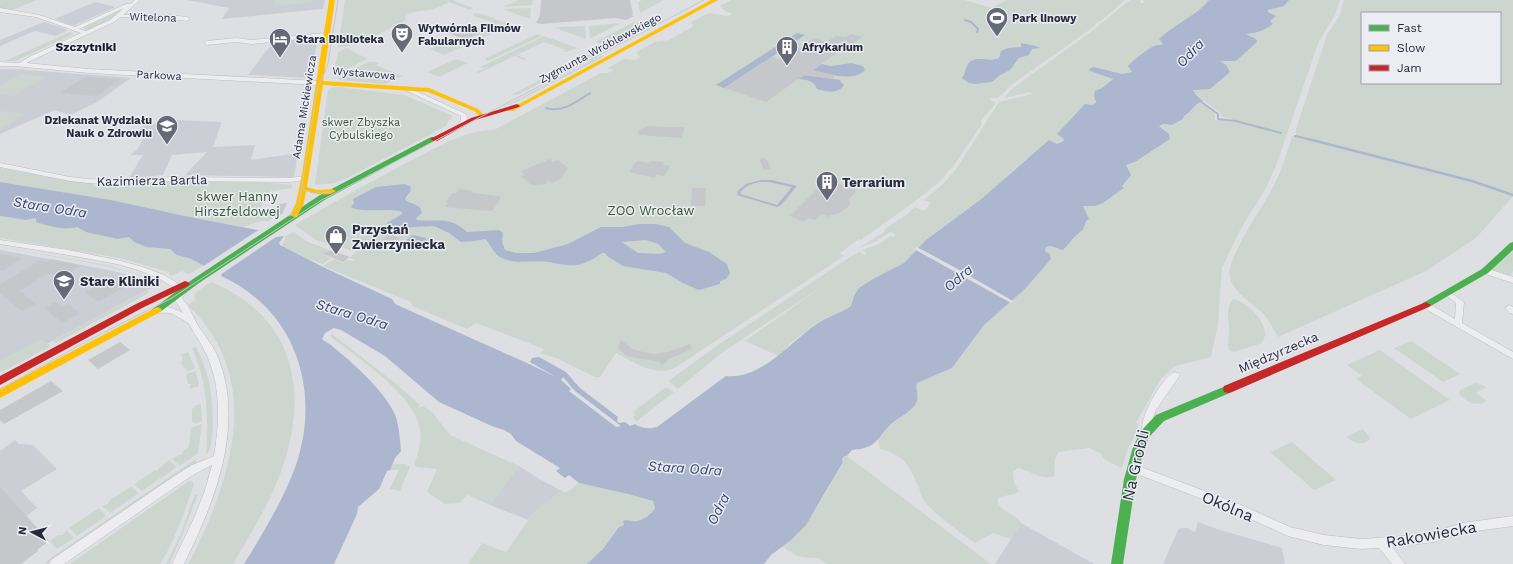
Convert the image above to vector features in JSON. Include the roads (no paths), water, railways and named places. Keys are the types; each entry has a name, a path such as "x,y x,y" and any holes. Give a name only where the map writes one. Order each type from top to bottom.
{"main road":[{"name":"Adama Mickiewicza","path":"293,216 300,203 305,178 332,0"},
{"name":"Zygmunta Wróblewskiego","path":"181,289 211,271 293,216 337,190 461,125 480,119 500,116 715,0"},
{"name":"Wystawowa","path":"319,83 430,90 479,111 480,119"},
{"path":"303,188 321,192 337,190"},
{"name":"Międzyrzecka","path":"1146,432 1160,418 1176,410 1426,305 1448,294 1485,271 1513,245"},
{"path":"0,394 156,310 181,289"},
{"path":"0,381 139,306 181,289"},
{"name":"Na Grobli","path":"1118,564 1133,468 1140,444 1146,432"}],"street":[{"name":"Witelona","path":"21,64 120,16 136,2"},
{"name":"Witelona","path":"75,29 136,2"},
{"path":"0,10 37,16 86,33"},
{"name":"Witelona","path":"120,16 162,16 187,19"},
{"path":"207,43 236,40 252,42 327,35"},
{"name":"Parkowa","path":"0,64 21,64 124,73 319,83"},
{"name":"Wystawowa","path":"407,89 463,114 465,118 461,125"},
{"name":"Kazimierza Bartla","path":"0,165 70,179 113,182 174,178 289,180 305,178"},
{"path":"0,242 96,258 132,266 157,275 181,289 178,301 186,309 190,321 205,340 217,369 224,418 222,444 219,458 196,528 178,564"},
{"path":"1485,271 1513,280"},
{"path":"1448,294 1460,302 1459,321 1457,323"},
{"path":"1426,305 1513,356"},
{"path":"156,310 171,310 190,321"},
{"name":"Na Grobli","path":"1146,432 1146,420 1164,389 1175,375"},
{"path":"55,564 180,478 196,468 219,458"},
{"name":"Okólna","path":"1133,468 1235,507 1288,531 1324,540"},
{"name":"Rakowiecka","path":"1324,540 1361,544 1382,543 1434,537 1462,528 1513,521"},
{"path":"1382,543 1399,564"}],"water":[{"path":"1209,0 1289,0 1284,6 1268,10 1268,12 1276,16 1270,21 1273,24 1260,31 1246,34 1256,39 1257,42 1236,61 1220,61 1226,65 1230,72 1210,89 1193,90 1203,101 1184,116 1183,119 1172,125 1163,124 1159,126 1169,134 1170,139 1135,162 1126,165 1131,175 1122,186 1124,188 1103,203 1095,206 1083,206 1089,219 1086,221 1083,230 1063,250 1050,246 1046,247 1045,251 1050,254 1051,259 1025,289 984,325 952,368 917,383 916,387 918,396 912,409 889,426 877,441 865,448 852,450 847,456 844,456 842,459 843,462 806,525 791,540 771,555 764,564 587,564 603,549 618,528 624,525 623,521 639,520 650,514 655,508 653,501 579,483 569,475 565,478 556,471 560,468 516,441 511,434 439,402 385,356 341,330 334,328 325,333 322,339 359,369 385,398 396,417 399,429 401,451 395,458 390,470 387,471 379,489 358,507 357,514 334,564 244,564 277,508 293,473 302,444 305,415 304,386 298,359 286,334 269,311 248,291 221,276 222,275 191,259 177,255 170,249 147,247 134,242 129,237 118,239 86,232 77,227 62,228 51,226 36,222 36,218 26,220 0,216 0,182 111,200 257,230 277,237 284,236 279,243 280,245 392,299 395,304 556,377 530,362 532,358 539,357 566,372 580,388 618,417 617,421 619,423 625,422 630,426 635,424 643,428 654,428 726,376 739,376 764,366 818,323 851,306 854,296 859,288 904,263 926,240 980,200 1049,140 1057,144 1064,141 1063,138 1057,134 1085,104 1092,105 1096,102 1094,96 1095,91 1102,88 1113,79 1090,71 1089,69 1094,67 1122,74 1132,72 1128,66 1130,64 1152,47 1163,44 1159,39","holes":["563,377 575,391 621,426 616,427 569,391 571,389 561,380"]},
{"path":"797,33 805,35 724,88 716,85"},
{"path":"1021,43 1040,48 1032,49 1029,55 1019,58 1010,70 1000,75 992,82 974,84 969,83 962,78 967,65 971,61 999,58 1001,51 1008,48 1021,47"},
{"path":"851,63 863,66 865,70 860,74 847,77 811,71 822,64 831,66"},
{"path":"805,75 841,80 840,81 844,85 836,91 817,89 816,86 810,81 798,79"},
{"path":"761,180 771,180 797,186 781,205 777,207 737,195 738,191 746,184","holes":["759,182 769,182 792,187 777,205 740,194 745,187"]},
{"path":"405,184 411,187 405,200 418,206 422,213 416,218 417,220 454,223 467,232 499,230 503,233 502,242 505,250 516,253 534,253 568,244 601,227 656,224 669,227 685,243 709,252 727,264 730,273 726,279 720,281 720,284 699,290 666,273 623,266 607,256 605,253 577,265 566,265 543,261 518,262 506,260 493,251 485,239 461,242 449,233 434,226 392,230 387,223 402,214 402,212 391,210 363,210 351,207 354,203 353,199 376,187","holes":["646,240 658,244 666,252 659,254 638,253 622,242"]},
{"path":"413,235 426,238 427,241 420,246 405,241"}],"waterway":[{"path":"965,20 971,22 978,29 977,32"},
{"path":"546,108 564,108 590,93"},
{"path":"1200,101 1218,114 1218,119 1236,121 1281,133"},
{"path":"1295,136 1311,140"},
{"path":"1311,140 1472,181 1513,195"}],"tram line":[{"path":"302,184 317,90 328,64 338,0"},
{"path":"0,389 91,339 172,298 320,201 704,0"},
{"path":"290,216 299,204 302,184"},
{"path":"302,184 304,190 314,193 331,192"}],"place":[{"name":"Park linowy","path":"997,38"},
{"name":"Wytwórnia Filmów Fabularnych","path":"402,54"},
{"name":"Stara Biblioteka","path":"280,58"},
{"name":"Afrykarium","path":"787,66"},
{"name":"Dziekanat Wydziału Nauk o Zdrowiu","path":"167,146"},
{"name":"Terrarium","path":"827,202"},
{"name":"Przystań Zwierzyniecka","path":"336,256"},
{"name":"Stare Kliniki","path":"64,300"}],"district":[{"name":"Szczytniki","path":"86,47"}],"water label":[{"name":"Odra","path":"1190,53"},
{"name":"Stara Odra","path":"50,207"},
{"name":"Odra","path":"958,278"},
{"name":"Stara Odra","path":"352,314"},
{"name":"Stara Odra","path":"685,468"},
{"name":"Odra","path":"718,509"}],"park label":[{"name":"skwer Zbyszka Cybulskiego","path":"361,128"},
{"name":"skwer Hanny Hirszfeldowej","path":"237,204"},
{"name":"ZOO Wrocław","path":"651,210"}]}
